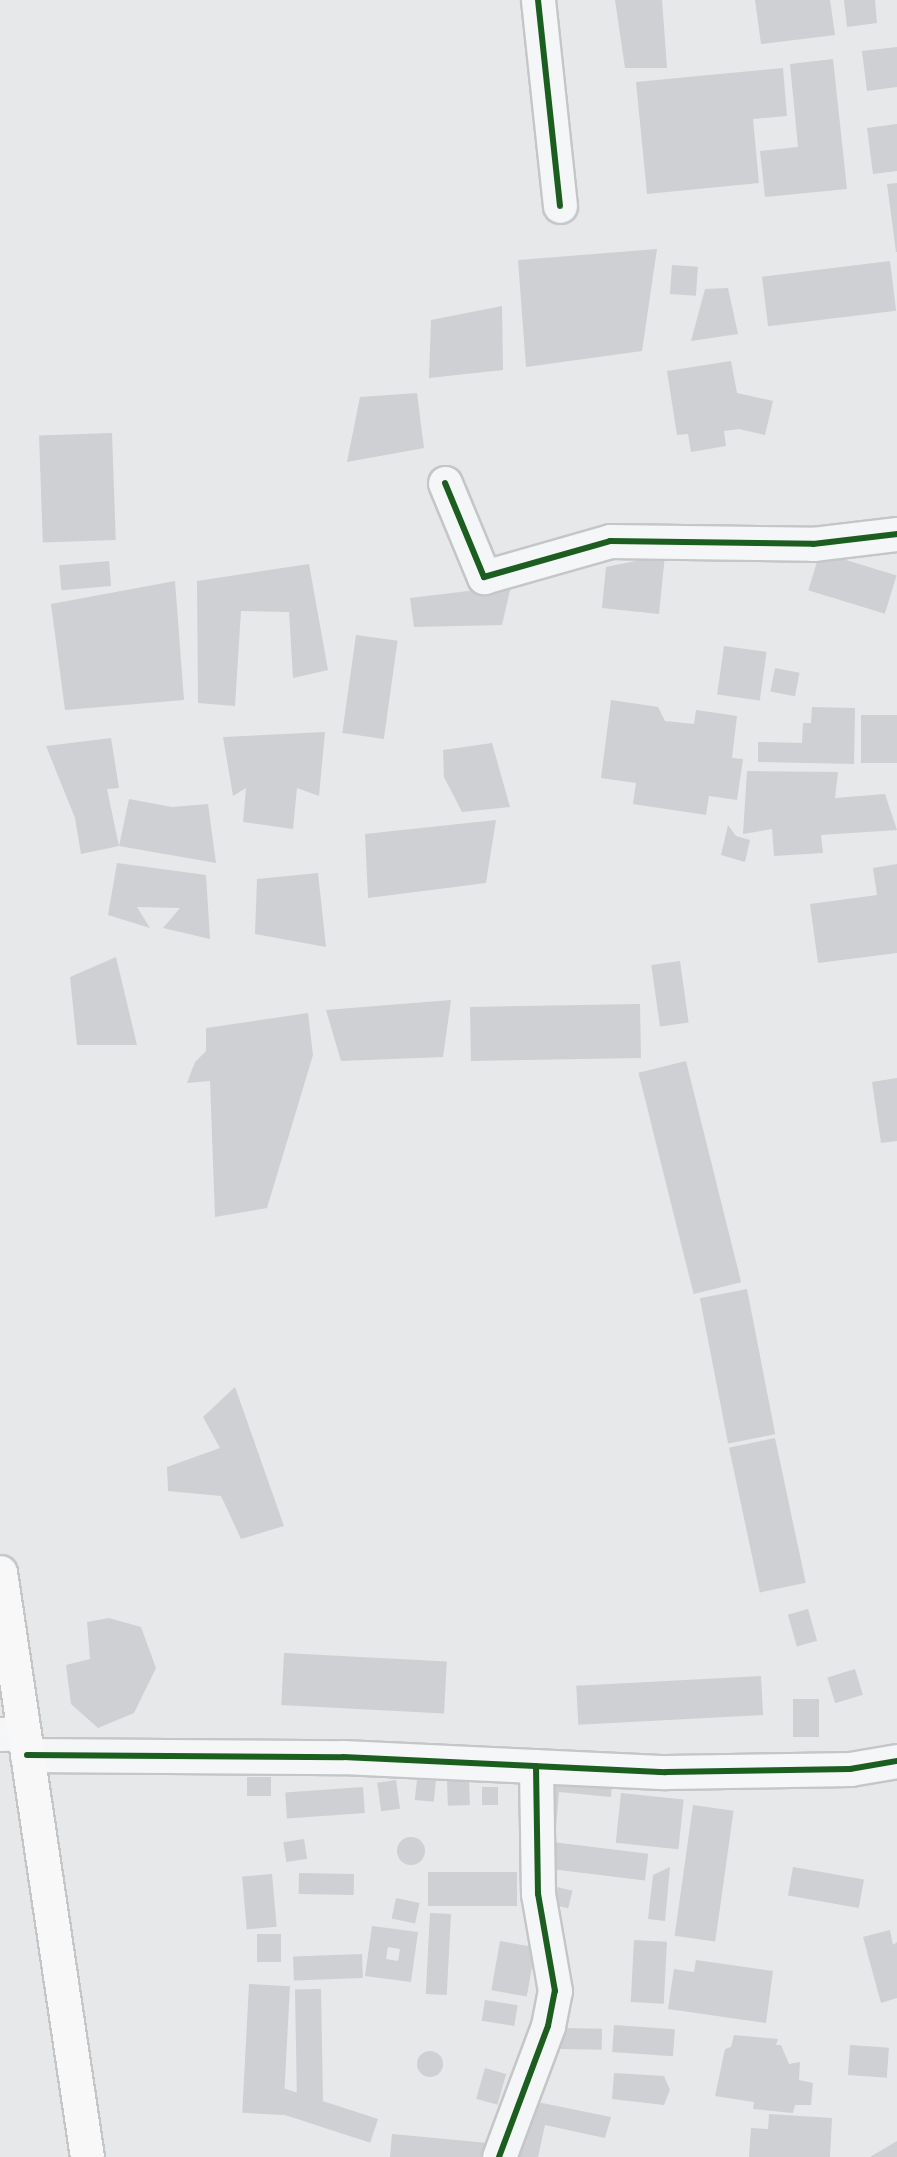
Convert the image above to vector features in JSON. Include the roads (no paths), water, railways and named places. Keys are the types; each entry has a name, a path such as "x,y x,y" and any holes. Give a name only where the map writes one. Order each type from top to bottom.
{"highway":[{"path":"0,1572 17,1741 87,2157"}],"street":[{"path":"537,0 560,206"},
{"path":"445,483 483,577 610,541 813,544 897,534"},
{"path":"17,1741 536,1766 719,1772 850,1769 897,1761"},
{"path":"499,2157 548,2026 555,1991 538,1894 536,1766"}]}
